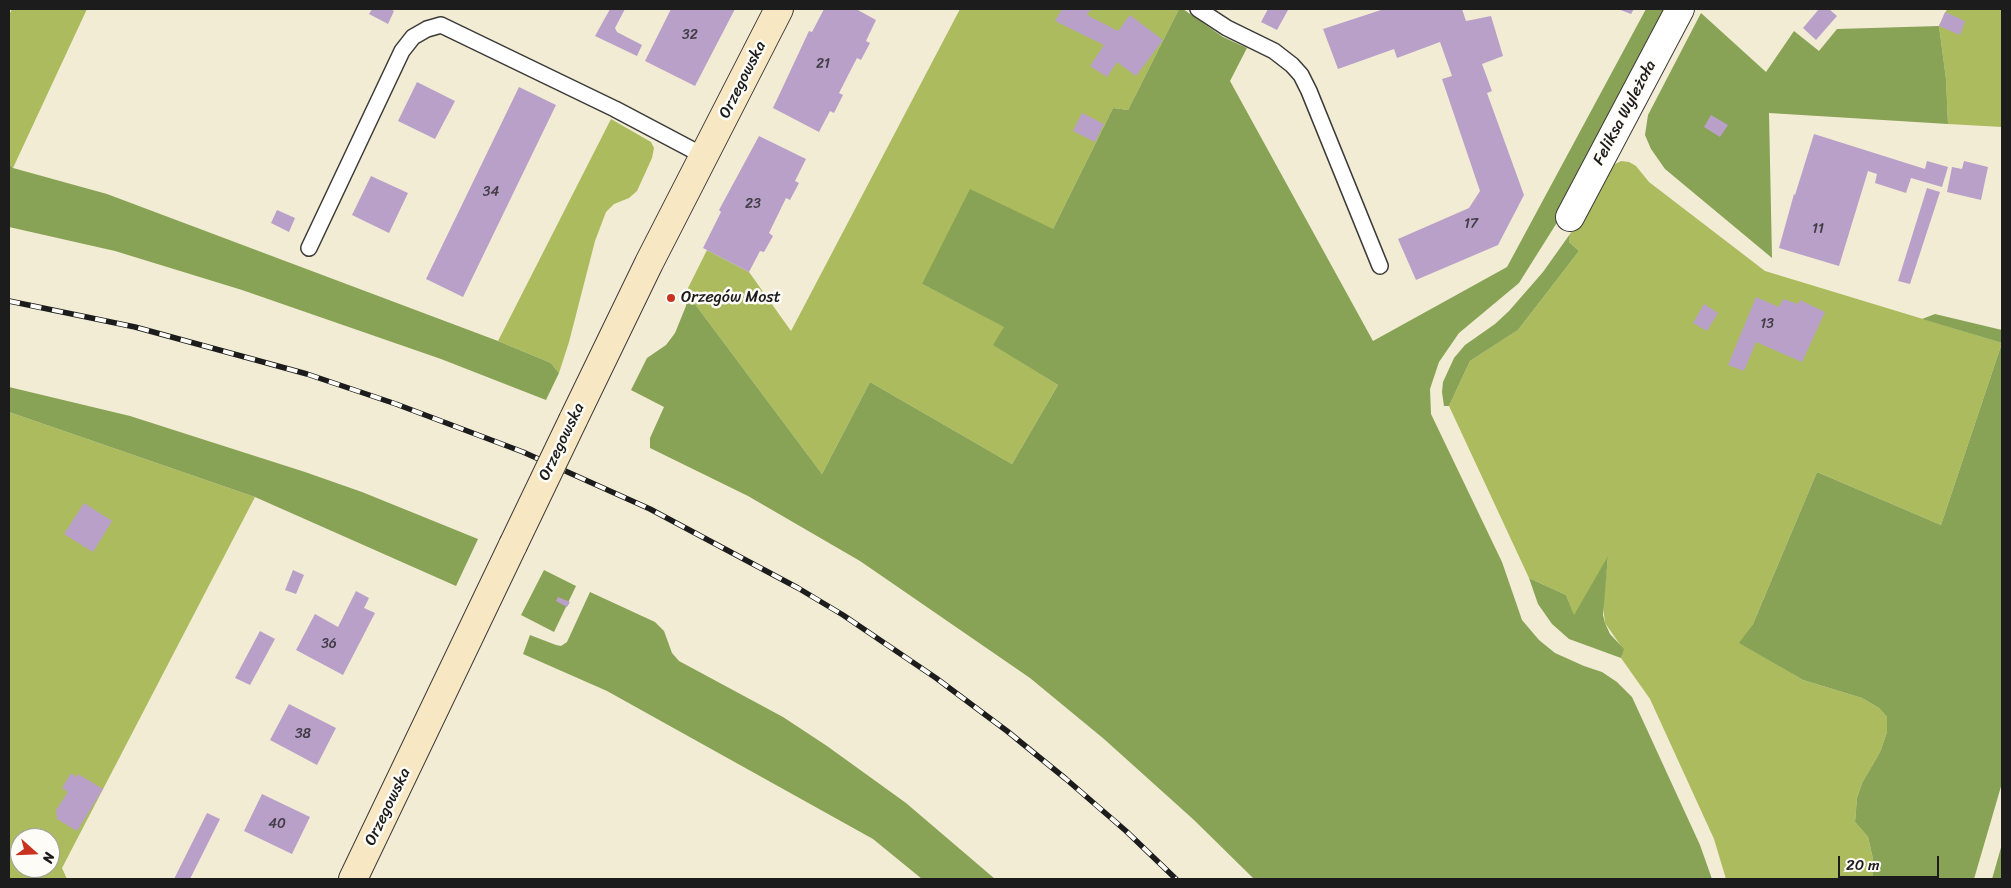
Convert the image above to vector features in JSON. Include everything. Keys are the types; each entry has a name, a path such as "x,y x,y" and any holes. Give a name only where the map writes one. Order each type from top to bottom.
{"street":[{"name":"Orzegowska","path":"353,879 573,420 779,9"},
{"name":"Feliksa Wyleżoła","path":"1570,217 1680,9"}],"lane":[{"path":"1198,9 1227,28 1274,51 1301,75 1309,90 1380,266"},
{"path":"309,248 402,51 413,37 427,29 441,25 616,109 704,156"}],"green space":[{"path":"12,9 87,9 13,168 9,164 9,15"},
{"path":"960,9 1179,9 1128,110 1113,108 1053,229 922,284 1005,327 994,345 1058,385 1012,464 870,382 822,474 686,292 707,250 749,272 791,331"},
{"path":"1179,9 1183,9 1223,37 1247,48 1230,81 1373,341 1507,267 1646,9 1669,9 1563,213 1519,283 1459,333 1439,362 1430,389 1431,414 1502,562 1522,620 1539,640 1555,653 1602,672 1617,682 1632,697 1700,845 1712,879 1254,879 1194,820 1104,739 1030,678 860,561 748,496 650,448 650,438 664,407 631,390 647,358 666,345 675,333 686,306 686,292 822,474 870,382 1012,464 1058,385 993,345 1004,327 922,284 970,189 1053,229 1113,108 1128,110"},
{"path":"1947,9 2002,9 2002,127 1948,124 1946,79 1939,26"},
{"path":"1701,13 1766,72 1794,31 1819,51 1837,29 1939,26 1946,79 1948,124 1769,113 1772,258 1665,169 1651,149 1645,135 1648,115"},
{"path":"611,119 651,142 654,148 652,158 637,191 629,198 614,204 606,212 595,241 559,373 551,363 498,341"},
{"path":"1621,161 1629,162 1636,166 1649,182 1765,271 2002,343 1941,525 1817,472 1753,624 1740,643 1803,680 1862,698 1879,708 1887,717 1887,732 1880,752 1862,783 1857,798 1855,822 1868,837 1873,859 1873,879 1726,879 1714,839 1650,699 1621,658 1623,649 1605,623 1603,606 1608,557 1574,616 1566,595 1529,578 1449,406 1470,361 1518,330 1579,251 1569,242 1570,234 1611,166"},
{"path":"9,164 13,168 107,194 498,341 551,363 559,373 546,400 441,359 242,290 115,251 9,227"},
{"path":"1570,234 1569,242 1579,251 1518,330 1470,361 1449,406 1444,406 1443,382 1454,358 1465,345 1495,324 1509,311 1543,272"},
{"path":"1935,314 2002,330 2002,343 1922,319"},
{"path":"2002,343 2002,783 1974,879 1873,879 1873,859 1868,837 1855,822 1857,798 1862,783 1880,752 1887,732 1887,717 1879,708 1862,698 1803,680 1739,643 1753,624 1817,472 1941,525"},
{"path":"9,387 130,416 305,472 362,492 478,539 456,586 255,497 9,412"},
{"path":"9,412 255,497 62,868 67,879 9,879"},
{"path":"1608,556 1603,615 1610,634 1624,649 1621,658 1569,639 1552,624 1538,604 1529,578 1566,595 1574,615"},
{"path":"544,570 576,586 554,632 521,615"},
{"path":"590,592 655,622 664,631 672,653 679,661 783,717 827,746 906,803 995,879 922,879 873,839 607,691 523,654 530,635 561,646 567,642"},
{"path":"2002,844 2002,879 1992,879"}],"building":[{"path":"372,9 390,9 394,11 388,24 369,14"},
{"path":"610,9 625,9 615,28 617,32 642,45 637,56 595,36"},
{"path":"671,9 735,9 695,86 645,61"},
{"path":"824,9 856,9 876,20 866,41 870,43 861,60 857,58 839,93 843,95 834,113 830,111 819,132 773,108 809,31 812,32"},
{"path":"1062,9 1091,9 1087,15 1118,31 1130,15 1163,40 1136,76 1117,62 1107,77 1090,66 1104,45 1055,21"},
{"path":"1268,9 1288,10 1277,30 1261,22"},
{"path":"1384,9 1462,9 1466,21 1491,16 1503,56 1482,64 1492,91 1487,93 1524,195 1498,245 1416,280 1398,239 1469,208 1480,191 1442,79 1452,76 1440,42 1397,58 1394,49 1338,69 1323,29"},
{"path":"1618,9 1634,9 1631,14"},
{"path":"1819,9 1829,9 1837,16 1816,40 1803,28"},
{"path":"1945,12 1965,21 1960,35 1939,26"},
{"path":"417,82 455,101 435,139 398,121"},
{"path":"519,87 556,105 463,297 426,279"},
{"path":"1082,113 1104,124 1095,142 1073,131"},
{"path":"1711,115 1728,125 1720,137 1704,127"},
{"path":"1814,134 1925,169 1927,161 1948,167 1942,187 1911,178 1906,193 1875,183 1877,174 1868,171 1839,266 1779,248 1794,194"},
{"path":"759,136 806,159 795,181 799,183 790,200 786,198 769,233 773,236 764,252 760,251 749,272 703,248 721,212 719,210"},
{"path":"1964,161 1988,167 1981,200 1947,192 1952,167 1962,169"},
{"path":"371,176 408,193 389,233 352,215"},
{"path":"1927,188 1940,192 1910,284 1898,281"},
{"path":"277,210 295,218 289,232 271,223"},
{"path":"1756,297 1779,307 1783,299 1798,304 1800,300 1825,312 1802,362 1756,342 1744,371 1728,365"},
{"path":"1704,304 1718,313 1707,331 1693,323"},
{"path":"84,503 112,521 93,552 64,534"},
{"path":"293,570 304,575 296,594 285,590"},
{"path":"356,591 369,598 364,608 375,613 343,675 296,650 315,614 338,627"},
{"path":"558,597 570,602 567,607 556,601"},
{"path":"260,631 275,639 250,685 235,678"},
{"path":"289,704 336,728 317,765 270,740"},
{"path":"71,773 76,777 78,774 103,789 77,831 57,819 56,810 68,792 62,788"},
{"path":"262,794 310,817 292,854 244,831"},
{"path":"207,813 220,819 190,879 174,879"}],"railway":[{"path":"9,301 135,327 307,374 396,404 523,452 650,509 798,588 843,615 936,678 1007,731 1066,779 1126,831 1176,879"}],"place":[{"name":"Orzegów Most","path":"671,298"}]}
